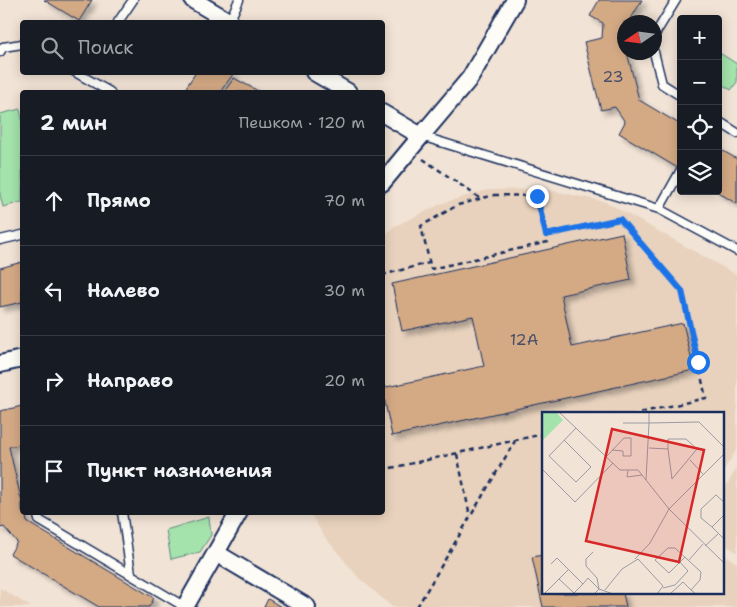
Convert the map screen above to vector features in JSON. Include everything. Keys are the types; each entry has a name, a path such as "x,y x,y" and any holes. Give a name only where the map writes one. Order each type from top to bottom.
{"street":[{"path":"194,0 227,20"},
{"path":"385,179 470,78 515,0"},
{"path":"319,75 345,90"},
{"path":"385,115 421,136"},
{"path":"0,364 20,359"},
{"path":"185,607 237,515"},
{"path":"216,553 307,607"}],"lane":[{"path":"119,20 134,0"},
{"path":"231,20 239,0"},
{"path":"662,23 676,0"},
{"path":"0,52 3,46 20,44"},
{"path":"656,60 662,84 677,93"},
{"path":"82,75 107,90"},
{"path":"722,123 737,133"},
{"path":"421,136 659,209 737,251"},
{"path":"659,209 677,177"},
{"path":"0,240 20,235"},
{"path":"38,515 39,520 185,607"},
{"path":"122,515 131,574"}],"path":[{"path":"409,150 481,199"},
{"path":"494,196 537,196 548,242 431,269 421,226 458,205 481,199 494,196"},
{"path":"546,235 620,219 682,291 706,398 643,412"},
{"path":"385,274 430,263"},
{"path":"385,469 542,434"},
{"path":"417,607 515,441"},
{"path":"456,454 470,517"}],"shaded area":[{"path":"544,189 606,202 737,275 737,449 724,469 724,412 542,412 542,594 724,594 724,555 737,563 737,607 392,607 358,577 324,536 311,515 385,515 385,236 393,227 443,203 487,190"},
{"path":"737,468 737,552 724,545 724,489"},
{"path":"0,588 31,607 0,607"}],"green space":[{"path":"722,55 737,64 737,82 731,90 722,84"},
{"path":"20,109 20,203 3,207 0,195 0,114"},
{"path":"209,517 211,535 200,552 171,559 166,530"}],"building":[{"path":"44,0 92,0 80,20"},
{"path":"599,0 642,0 633,15 617,15 617,60 629,60 639,100 677,123 677,168 619,133 625,122 615,107 601,110 584,42 602,38 603,23 590,16"},
{"path":"194,75 233,75 221,90 185,89"},
{"path":"234,78 256,90 225,90"},
{"path":"722,150 737,159 737,204 722,195"},
{"path":"622,233 631,280 561,295 572,347 683,323 694,370 392,436 385,402 385,387 484,366 473,316 402,331 392,284"},
{"path":"20,263 20,302 0,307 0,268"},
{"path":"20,406 20,444 9,447 20,494 20,515 26,515 27,522 154,598 149,607 99,607 10,554 17,542 4,527 0,528 0,411"},
{"path":"542,555 542,594 623,594 626,607 543,607 532,557"},
{"path":"268,599 281,607 264,607"}],"route":[{"path":"537,196 546,235 620,219 682,291 698,362"}]}
